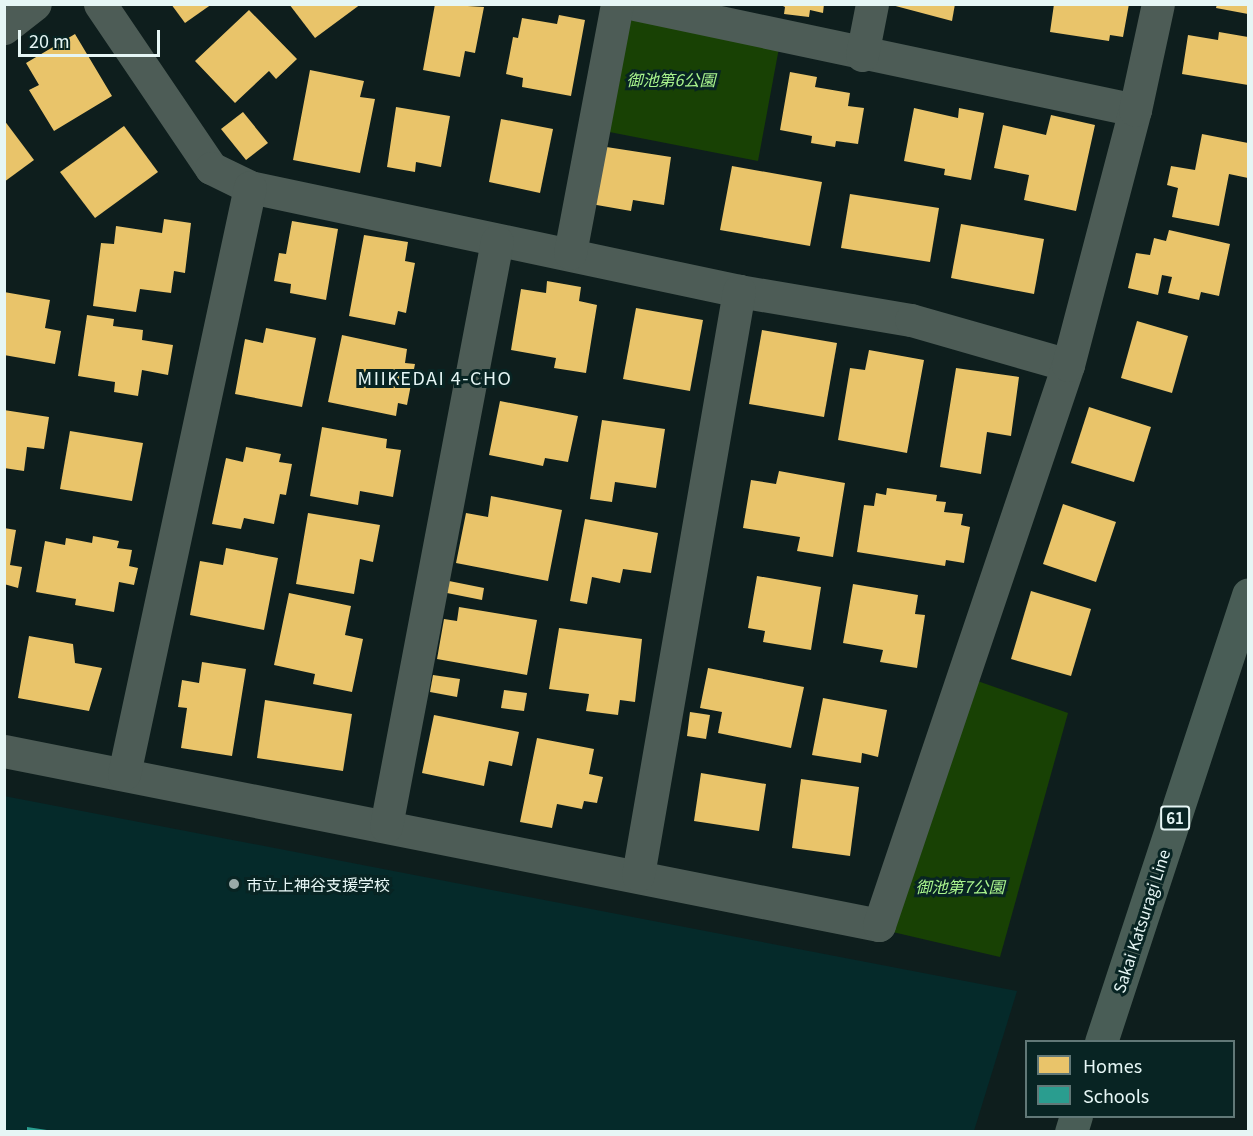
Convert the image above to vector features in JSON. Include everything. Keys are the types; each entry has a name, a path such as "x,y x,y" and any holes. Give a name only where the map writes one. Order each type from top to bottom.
{"main road":[{"name":"Sakai Katsuragi Line","path":"1101,1040 1248,595"}],"street":[{"path":"6,24 35,4"},
{"path":"100,4 211,168 250,187 497,241 570,253 739,291 911,320 1068,365"},
{"path":"570,253 617,4"},
{"path":"635,4 862,55 1135,110"},
{"path":"862,55 872,4"},
{"path":"4,751 638,875 879,925 1068,365 1135,110 1158,4"},
{"path":"124,774 250,187"},
{"path":"386,826 497,241"},
{"path":"638,875 739,291"}],"shaded area":[{"name":"市立上神谷支援学校","path":"4,796 1017,991 974,1131 5,1131"}],"green space":[{"name":"御池第6公園","path":"617,5 781,37 758,161 594,129"},
{"name":"御池第7公園","path":"969,678 1068,713 1000,957 884,930"}],"building: Homes":[{"path":"171,4 212,4 185,23"},
{"path":"289,4 361,4 315,38"},
{"path":"435,4 484,7 475,53 465,51 460,77 423,70"},
{"path":"779,4 824,4 823,13 810,10 809,17 784,14 785,7"},
{"path":"888,4 955,4 952,21"},
{"path":"1054,4 1129,4 1123,37 1110,35 1109,41 1050,32"},
{"path":"1217,4 1248,4 1248,14 1216,8"},
{"path":"249,10 297,59 276,79 269,71 235,103 195,61"},
{"path":"559,15 585,20 571,96 522,87 523,78 506,74 513,37 518,38 522,18 557,24"},
{"path":"1219,32 1248,37 1248,85 1182,74 1188,35 1218,40"},
{"path":"75,34 112,96 54,131 29,90 39,85 26,63"},
{"path":"310,70 364,81 360,97 375,99 360,173 293,160"},
{"path":"790,72 817,77 815,87 850,93 848,106 864,108 858,144 836,141 835,147 811,143 812,136 780,130"},
{"path":"396,107 450,116 441,167 416,162 415,172 387,167"},
{"path":"914,108 958,118 959,108 984,113 971,180 944,175 945,169 904,161"},
{"path":"243,112 268,143 246,160 221,129"},
{"path":"1051,115 1095,125 1076,211 1024,200 1029,175 994,168 1003,125 1046,135"},
{"path":"501,119 553,129 540,193 489,182"},
{"path":"4,120 34,160 4,182"},
{"path":"124,126 158,172 95,218 60,172"},
{"path":"1202,134 1248,143 1248,178 1229,174 1219,226 1172,217 1178,188 1167,185 1171,166 1195,170"},
{"path":"600,146 671,157 664,205 633,200 631,211 591,204"},
{"path":"732,166 822,182 810,246 720,230"},
{"path":"850,194 939,208 930,262 841,248"},
{"path":"164,219 191,223 185,273 174,271 171,293 140,289 136,312 93,306 101,243 114,244 116,226 162,233"},
{"path":"292,221 338,229 326,300 290,293 291,284 274,281 279,253 286,254"},
{"path":"961,224 1044,239 1034,294 951,278"},
{"path":"1169,230 1230,244 1219,296 1201,292 1199,300 1168,293 1172,277 1162,275 1158,295 1128,288 1136,253 1150,255 1154,238 1166,241"},
{"path":"364,235 408,242 405,261 415,263 406,313 398,311 395,325 349,316"},
{"path":"547,281 581,287 579,301 597,305 586,373 554,368 556,358 511,350 521,289 546,293"},
{"path":"4,292 50,300 45,328 61,331 55,364 4,355"},
{"path":"636,308 703,320 690,391 623,379"},
{"path":"87,315 114,319 113,326 143,330 142,340 173,345 168,375 142,370 138,396 114,392 115,382 78,376"},
{"path":"1137,321 1188,336 1172,393 1121,378"},
{"path":"266,328 316,338 302,407 235,394 245,339 263,343"},
{"path":"762,330 837,343 824,417 749,404"},
{"path":"342,335 407,349 405,363 415,364 407,405 398,403 396,416 328,402"},
{"path":"869,350 924,360 907,453 838,440 850,368 865,370"},
{"path":"956,368 1019,377 1011,436 987,432 981,474 940,467"},
{"path":"500,401 578,416 568,462 545,458 543,466 489,455"},
{"path":"1089,407 1151,427 1134,482 1071,463"},
{"path":"4,410 49,417 44,449 27,447 24,471 4,468"},
{"path":"602,420 665,429 656,488 615,482 612,502 590,499"},
{"path":"322,427 387,439 386,448 401,450 393,497 360,491 358,505 310,496"},
{"path":"70,431 143,443 132,501 60,489"},
{"path":"246,447 281,454 279,462 292,464 286,495 280,494 274,524 244,518 241,529 212,524 226,458 243,462"},
{"path":"779,471 845,483 833,557 797,551 800,537 743,528 751,480 776,484"},
{"path":"887,488 937,495 936,501 946,502 944,512 963,514 961,525 970,527 964,563 946,560 945,566 857,552 864,505 874,506 876,493 886,495"},
{"path":"491,496 562,510 548,581 456,563 466,513 488,517"},
{"path":"1063,504 1116,522 1096,582 1043,564"},
{"path":"308,513 380,525 373,562 360,559 354,594 296,584"},
{"path":"585,519 658,533 651,573 623,569 620,583 592,577 587,604 570,601"},
{"path":"4,528 16,530 10,565 22,567 18,588 4,584"},
{"path":"93,536 119,541 117,548 132,550 129,566 138,568 134,585 119,582 114,612 75,605 76,599 36,592 45,541 65,545 66,538 92,543"},
{"path":"226,548 278,558 264,630 190,615 200,561 223,565"},
{"path":"757,576 821,587 811,650 763,642 765,631 748,628"},
{"path":"449,581 484,588 482,600 447,593"},
{"path":"853,584 918,595 915,614 925,615 917,668 880,662 883,650 843,643"},
{"path":"1031,591 1091,609 1071,676 1011,659"},
{"path":"289,593 351,606 345,635 363,639 352,692 313,684 315,674 274,665"},
{"path":"459,607 537,620 527,675 437,659 444,619 457,621"},
{"path":"559,628 642,639 635,702 620,700 618,715 586,711 589,694 549,689"},
{"path":"29,636 73,644 75,663 102,668 89,711 18,698"},
{"path":"202,662 246,669 232,756 181,748 187,708 178,707 182,680 199,683"},
{"path":"708,668 804,687 791,748 718,733 722,712 700,708"},
{"path":"433,675 460,679 457,697 430,692"},
{"path":"504,690 527,693 524,711 501,708"},
{"path":"823,698 887,710 878,757 862,753 861,763 812,755"},
{"path":"265,700 352,714 343,771 257,758"},
{"path":"690,712 710,715 706,739 687,736"},
{"path":"434,715 519,732 512,766 489,761 484,786 422,773"},
{"path":"537,738 594,749 589,774 603,777 597,803 584,801 582,809 557,804 552,828 520,822"},
{"path":"701,773 766,784 759,831 694,821"},
{"path":"801,779 859,787 850,856 792,848"}],"building: Schools":[{"path":"27,1127 47,1130 47,1132 27,1132"}],"place":[{"name":"市立上神谷支援学校","path":"234,884"}],"district":[{"name":"MIIKEDAI 4-CHO","path":"435,377"}]}
